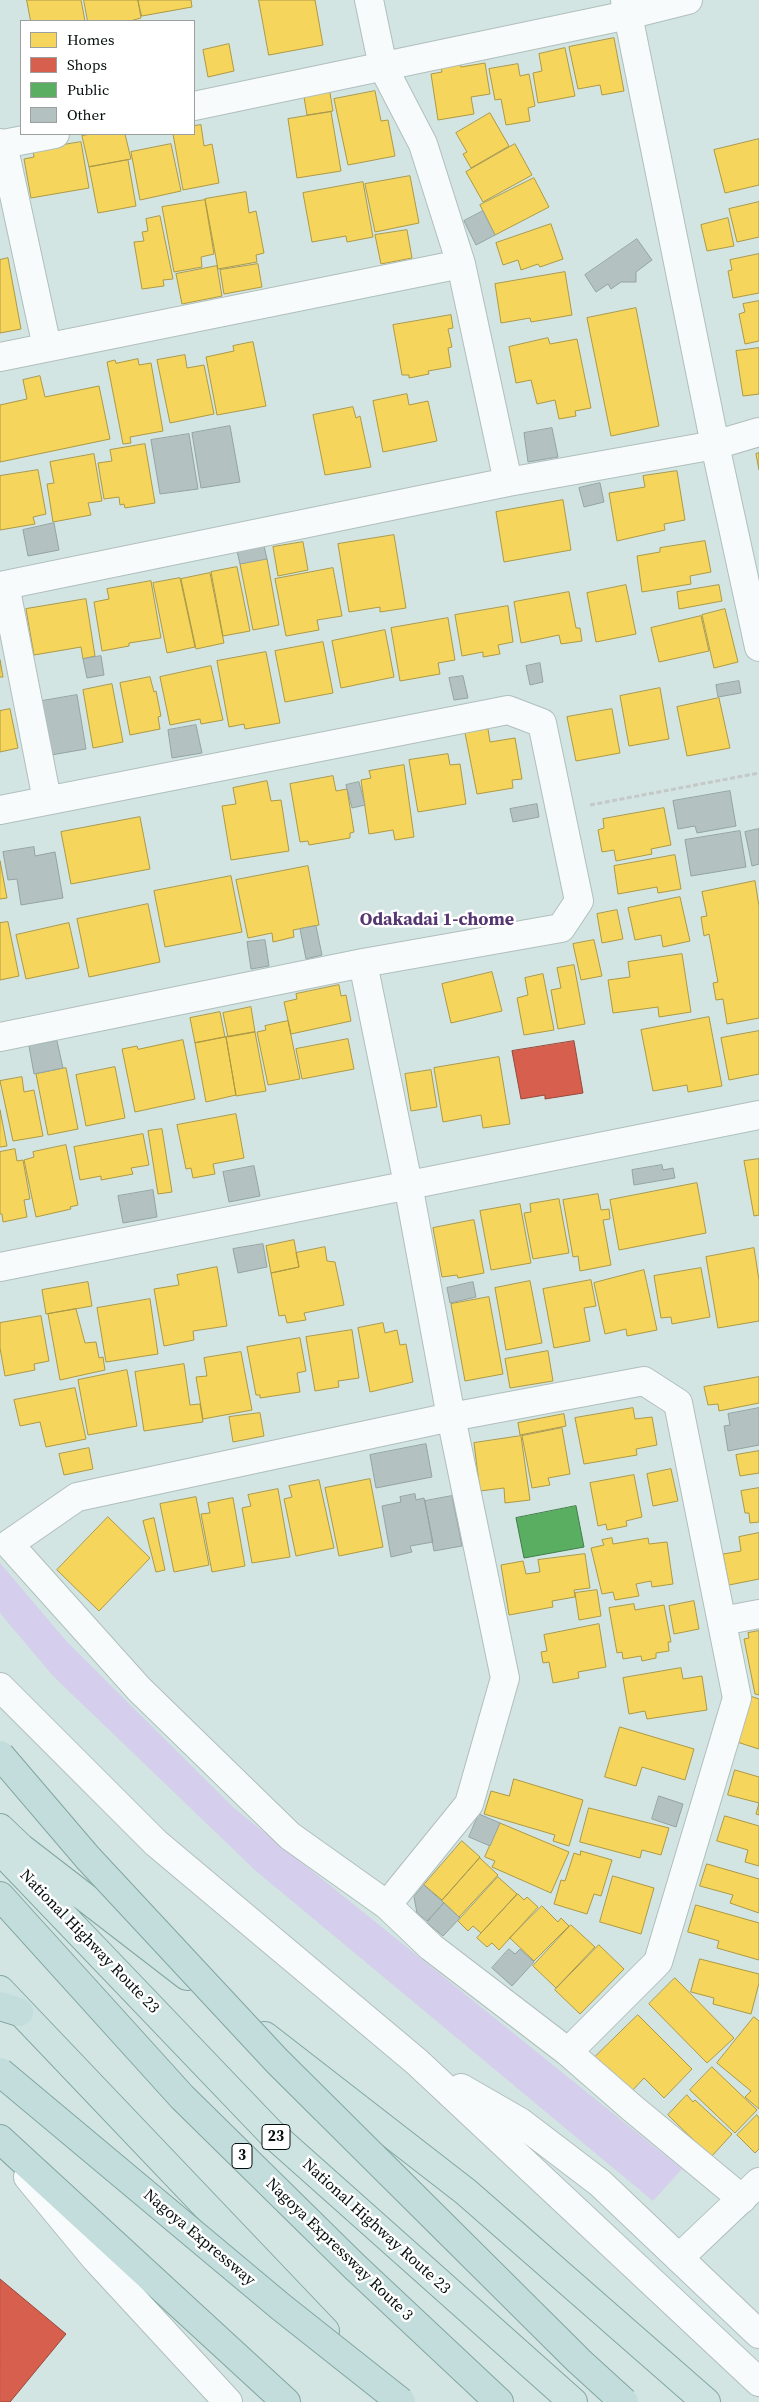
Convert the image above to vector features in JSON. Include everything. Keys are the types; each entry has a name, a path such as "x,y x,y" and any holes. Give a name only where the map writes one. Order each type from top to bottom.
{"highway":[{"path":"0,1755 88,1858 277,2061 579,2361 624,2402"},
{"path":"0,1828 21,1848 466,2192 706,2402"},
{"name":"National Highway Route 23","path":"0,1850 272,2133 573,2402"},
{"name":"Nagoya Expressway Route 3","path":"0,1896 182,2097 355,2267 499,2402"},
{"path":"0,1990 9,2009 394,2402"},
{"name":"Nagoya Expressway","path":"0,2072 281,2307 401,2402"},
{"path":"0,2140 286,2402"}],"street":[{"path":"369,0 383,67 423,144 461,264 508,482"},
{"path":"195,106 383,67 627,8 688,0"},
{"path":"627,8 759,647"},
{"path":"47,347 1,144 50,135"},
{"path":"0,357 461,264"},
{"path":"47,800 2,586 508,482 716,445 759,432"},
{"path":"0,810 508,710 542,723 579,900 560,928 363,963 0,1037"},
{"path":"363,963 408,1184 451,1417 505,1678 469,1804 388,1905"},
{"path":"0,1267 759,1115"},
{"path":"568,2052 658,1962 737,1698 678,1403 644,1381 451,1417 76,1496 9,1544 138,1689 290,1836 388,1905 431,1948 568,2052 631,2107 751,2190 679,2258"},
{"path":"722,1622 759,1614"},
{"path":"0,1687 156,1843 417,2062 759,2382"},
{"path":"417,2062 520,2122 600,2183 759,2334"},
{"path":"0,2140 95,2258 228,2402"}],"path":[{"path":"560,811 759,773"}],"shaded area":[{"path":"0,1563 68,1643 234,1808 682,2169 653,2201 256,1871 53,1676 0,1613"}],"building: Homes":[{"path":"27,0 81,0 85,20 31,20"},
{"path":"84,0 138,0 141,18 134,20 88,20"},
{"path":"138,0 191,0 192,7 142,16"},
{"path":"259,0 315,0 323,45 269,55"},
{"path":"614,38 624,91 602,95 600,85 578,89 569,47"},
{"path":"229,44 234,71 208,77 203,50"},
{"path":"565,48 575,96 538,103 533,73 542,71 539,54"},
{"path":"459,60 461,67 485,63 490,94 471,97 474,114 438,120 431,74 442,72 440,63"},
{"path":"518,64 520,76 529,74 535,106 528,108 530,121 506,125 501,99 495,100 489,69"},
{"path":"329,87 333,111 307,115 303,91"},
{"path":"375,91 381,121 388,120 395,156 348,165 334,99"},
{"path":"331,112 341,171 297,178 288,119"},
{"path":"490,113 509,146 471,168 463,154 467,152 456,133"},
{"path":"201,125 204,146 212,144 219,183 183,190 173,135 195,135 195,126"},
{"path":"125,135 131,159 89,167 82,136"},
{"path":"759,139 759,185 725,193 714,150"},
{"path":"81,142 89,188 31,198 24,159 34,157 33,150"},
{"path":"171,144 181,191 140,200 131,152"},
{"path":"515,144 532,175 483,202 466,172"},
{"path":"128,160 136,206 98,213 89,167"},
{"path":"410,176 419,223 375,232 365,184"},
{"path":"534,178 549,207 495,235 480,205"},
{"path":"363,182 373,237 347,242 346,236 312,242 303,193"},
{"path":"246,192 249,213 256,211 264,253 256,255 257,262 218,269 205,199"},
{"path":"205,200 214,254 201,257 202,267 174,272 162,207"},
{"path":"759,202 759,237 737,242 729,209"},
{"path":"160,216 173,279 163,280 164,286 142,289 134,242 144,241 142,232 148,231 146,219"},
{"path":"728,218 734,246 707,251 701,225"},
{"path":"551,224 563,259 540,267 538,264 521,270 518,260 503,265 496,243"},
{"path":"407,230 412,258 381,264 375,235"},
{"path":"759,254 759,293 733,298 728,271 732,270 730,260"},
{"path":"8,258 21,329 0,333 0,260"},
{"path":"258,264 262,287 224,294 220,270"},
{"path":"217,266 222,296 182,304 176,274"},
{"path":"565,272 572,315 531,322 530,318 501,323 495,284"},
{"path":"759,301 759,341 745,344 739,314 745,312 743,304"},
{"path":"636,308 659,426 611,436 587,318"},
{"path":"451,315 453,328 448,329 452,347 448,348 451,367 428,371 429,374 409,378 409,375 402,375 393,325"},
{"path":"548,338 550,344 577,339 591,408 575,411 576,416 559,419 555,400 537,404 531,380 516,383 509,347"},
{"path":"253,342 266,406 217,415 206,357 234,351 233,346"},
{"path":"759,348 759,394 743,396 736,351"},
{"path":"185,355 187,368 204,365 214,414 170,423 157,360"},
{"path":"138,359 139,365 151,363 163,431 130,437 131,443 123,444 107,362 115,360 116,363"},
{"path":"40,376 45,397 99,386 110,439 0,462 0,405 27,399 23,380"},
{"path":"407,394 409,405 428,401 437,441 383,452 373,401"},
{"path":"353,407 356,418 360,416 371,467 325,475 313,415"},
{"path":"145,444 155,503 125,508 124,504 120,505 119,497 104,499 98,463 112,461 110,450"},
{"path":"759,453 759,470 756,454"},
{"path":"94,454 102,501 88,503 91,515 53,522 47,484 54,483 50,462"},
{"path":"38,470 46,514 33,517 35,524 0,530 0,476"},
{"path":"677,471 685,520 664,524 665,530 617,541 609,493 645,487 643,476"},
{"path":"563,500 571,550 504,562 496,512"},
{"path":"394,535 406,608 380,612 380,607 349,612 338,544"},
{"path":"705,541 711,572 690,576 691,584 642,592 637,556 660,552 660,548"},
{"path":"303,542 308,570 278,576 273,547"},
{"path":"267,559 279,625 253,630 240,564"},
{"path":"237,567 250,631 223,636 211,572"},
{"path":"333,568 342,616 317,620 319,630 286,636 275,579"},
{"path":"210,573 224,643 196,649 181,579"},
{"path":"180,578 195,647 167,653 153,583"},
{"path":"151,581 161,638 129,643 129,646 102,651 94,602 109,599 107,589"},
{"path":"626,585 636,634 596,642 587,593"},
{"path":"719,585 722,601 679,609 677,592"},
{"path":"569,592 576,628 580,628 582,641 561,644 559,635 521,643 514,602"},
{"path":"86,599 95,656 83,659 81,647 34,655 26,609"},
{"path":"508,606 513,642 498,645 500,654 483,657 483,652 462,656 455,615"},
{"path":"725,609 738,662 714,668 702,615"},
{"path":"701,616 709,651 659,662 651,628"},
{"path":"448,618 455,660 438,663 440,674 400,681 391,628"},
{"path":"385,630 394,677 341,688 332,641"},
{"path":"323,642 333,693 285,702 275,651"},
{"path":"266,652 280,723 245,729 244,724 229,727 217,661"},
{"path":"0,660 3,677 0,677"},
{"path":"211,666 223,720 201,724 200,719 170,725 160,677"},
{"path":"150,677 154,692 156,691 161,716 158,717 160,729 130,735 120,683"},
{"path":"112,684 123,742 93,748 83,690"},
{"path":"660,688 669,739 629,746 620,696"},
{"path":"719,698 730,748 687,756 677,707"},
{"path":"10,709 18,748 0,752 0,711"},
{"path":"612,709 620,753 576,761 567,717"},
{"path":"488,729 490,742 515,738 522,779 512,780 513,788 477,794 465,733"},
{"path":"448,754 450,765 460,764 466,804 418,812 409,760"},
{"path":"404,765 414,837 395,840 393,830 369,834 361,780 371,778 369,771"},
{"path":"333,776 336,791 347,789 354,832 350,833 350,838 309,845 308,841 300,842 290,784"},
{"path":"267,781 271,801 281,800 289,851 231,860 222,806 236,804 233,788"},
{"path":"664,808 671,845 651,849 652,854 616,861 614,850 602,852 598,830 604,828 603,819"},
{"path":"140,817 150,869 71,884 61,832"},
{"path":"675,855 681,889 658,893 657,887 618,894 614,866"},
{"path":"0,861 7,898 0,899"},
{"path":"308,866 319,925 293,930 294,937 273,942 272,933 248,938 236,880"},
{"path":"231,876 242,932 165,947 154,891"},
{"path":"755,881 759,906 759,1018 727,1024 723,999 716,1000 713,983 718,982 709,934 704,936 701,917 707,916 702,892"},
{"path":"680,897 690,941 663,947 661,935 635,940 628,908"},
{"path":"148,904 160,962 89,977 77,919"},
{"path":"617,910 623,939 602,943 597,914"},
{"path":"8,922 19,976 0,980 0,923"},
{"path":"69,923 79,968 26,979 16,935"},
{"path":"594,940 602,976 581,980 573,944"},
{"path":"682,954 691,1012 659,1017 658,1007 613,1013 608,980 630,977 628,962"},
{"path":"574,965 585,1024 558,1029 551,990 561,988 557,968"},
{"path":"492,972 502,1011 451,1023 442,984"},
{"path":"543,974 554,1030 524,1035 517,998 528,995 525,978"},
{"path":"339,985 341,996 346,995 351,1021 291,1034 284,1002 297,999 296,994"},
{"path":"251,1007 255,1032 228,1037 223,1013"},
{"path":"220,1012 225,1037 195,1043 190,1018"},
{"path":"709,1017 722,1086 688,1092 687,1085 653,1091 641,1030"},
{"path":"288,1021 300,1079 268,1085 257,1032 266,1030 265,1026"},
{"path":"759,1031 759,1074 729,1080 721,1038"},
{"path":"255,1032 266,1091 236,1096 226,1037"},
{"path":"226,1037 236,1095 206,1102 195,1043"},
{"path":"348,1039 354,1069 302,1079 296,1049"},
{"path":"183,1040 195,1099 135,1112 122,1049 137,1046 138,1049"},
{"path":"499,1057 510,1124 483,1128 481,1115 443,1122 434,1068"},
{"path":"115,1067 125,1118 86,1126 76,1075"},
{"path":"66,1068 78,1129 48,1135 36,1074"},
{"path":"431,1070 437,1107 411,1111 405,1074"},
{"path":"22,1077 24,1092 34,1090 43,1136 13,1141 0,1081"},
{"path":"0,1110 7,1146 0,1147"},
{"path":"236,1114 244,1158 213,1164 215,1174 193,1178 191,1168 186,1169 177,1125"},
{"path":"162,1129 172,1192 158,1194 148,1131"},
{"path":"143,1134 149,1165 131,1168 133,1174 101,1180 101,1176 80,1180 74,1147"},
{"path":"66,1145 78,1205 70,1207 71,1209 36,1217 24,1160 34,1157 33,1152"},
{"path":"15,1149 17,1161 23,1160 30,1199 24,1200 27,1217 3,1222 2,1214 0,1214 0,1152"},
{"path":"759,1159 759,1215 754,1216 744,1161"},
{"path":"697,1183 706,1233 619,1250 610,1200"},
{"path":"598,1194 601,1210 609,1209 610,1219 603,1220 611,1265 580,1271 578,1256 573,1257 563,1200"},
{"path":"559,1199 569,1253 533,1259 524,1213 531,1212 530,1204"},
{"path":"520,1204 531,1263 491,1270 480,1211"},
{"path":"474,1220 484,1273 458,1278 457,1275 442,1277 433,1228"},
{"path":"294,1240 299,1267 271,1273 266,1246"},
{"path":"325,1247 327,1261 335,1262 344,1305 304,1313 306,1320 287,1323 285,1315 279,1316 271,1273 299,1267 296,1253"},
{"path":"754,1248 759,1280 759,1321 718,1328 706,1257"},
{"path":"217,1267 227,1326 193,1331 194,1340 164,1346 154,1289 179,1285 177,1275"},
{"path":"701,1268 710,1317 672,1324 671,1317 661,1318 654,1276"},
{"path":"644,1270 657,1330 627,1336 626,1329 605,1334 594,1283"},
{"path":"591,1280 596,1306 584,1308 590,1341 554,1348 543,1289"},
{"path":"530,1281 542,1343 506,1350 495,1288"},
{"path":"88,1282 92,1306 46,1314 42,1290"},
{"path":"489,1297 503,1374 465,1381 451,1304"},
{"path":"150,1299 158,1354 106,1362 97,1308"},
{"path":"76,1309 85,1343 96,1342 99,1358 103,1357 105,1370 60,1380 48,1314"},
{"path":"41,1316 49,1361 34,1364 35,1370 5,1376 0,1348 0,1323"},
{"path":"383,1323 385,1333 397,1330 400,1345 406,1344 413,1382 370,1392 358,1328"},
{"path":"352,1330 359,1378 338,1381 339,1387 315,1391 306,1337"},
{"path":"300,1338 306,1371 297,1373 300,1392 260,1398 260,1395 256,1395 247,1347"},
{"path":"548,1351 553,1381 510,1388 505,1359"},
{"path":"241,1352 252,1410 203,1419 196,1377 207,1376 204,1358"},
{"path":"184,1364 190,1405 200,1404 203,1422 144,1431 135,1372"},
{"path":"127,1370 137,1426 88,1435 78,1380"},
{"path":"759,1377 759,1403 719,1411 718,1404 708,1405 704,1387"},
{"path":"75,1388 86,1439 46,1447 40,1422 20,1426 14,1400"},
{"path":"633,1408 635,1419 652,1417 657,1445 636,1449 637,1455 584,1464 575,1418"},
{"path":"260,1413 264,1436 233,1442 229,1417"},
{"path":"564,1414 566,1426 520,1435 518,1423"},
{"path":"562,1428 570,1474 548,1478 550,1485 532,1488 522,1436"},
{"path":"521,1436 530,1500 505,1503 504,1488 480,1491 474,1443"},
{"path":"89,1448 93,1469 64,1475 59,1454"},
{"path":"759,1451 759,1473 740,1476 736,1455"},
{"path":"671,1469 678,1501 653,1506 647,1474"},
{"path":"634,1475 642,1517 626,1521 627,1526 607,1530 606,1524 598,1526 590,1483"},
{"path":"370,1479 383,1547 339,1556 325,1488"},
{"path":"319,1480 334,1548 296,1556 284,1499 292,1497 289,1486"},
{"path":"759,1488 759,1522 750,1523 749,1513 745,1513 741,1491"},
{"path":"278,1489 290,1557 252,1563 242,1508 251,1506 248,1495"},
{"path":"196,1497 209,1565 174,1572 160,1504"},
{"path":"233,1498 245,1566 212,1572 201,1514 210,1513 208,1503"},
{"path":"108,1517 150,1558 99,1611 57,1570"},
{"path":"154,1518 165,1570 156,1572 143,1521"},
{"path":"759,1533 759,1579 729,1585 723,1554 741,1551 739,1537"},
{"path":"612,1538 613,1544 648,1538 649,1544 667,1542 673,1584 652,1587 651,1581 636,1584 639,1596 615,1600 613,1592 602,1594 591,1548 604,1545 602,1540"},
{"path":"585,1554 590,1588 574,1590 575,1597 552,1601 553,1607 509,1615 501,1565 523,1561 526,1574 540,1572 538,1560"},
{"path":"597,1590 601,1616 579,1620 575,1593"},
{"path":"694,1601 699,1629 674,1634 669,1606"},
{"path":"634,1604 635,1610 664,1605 671,1642 668,1642 669,1651 656,1653 656,1658 642,1661 641,1656 623,1659 622,1652 617,1653 609,1608"},
{"path":"599,1624 606,1667 578,1672 579,1678 553,1683 549,1662 543,1663 541,1652 547,1651 544,1635"},
{"path":"759,1631 759,1695 755,1694 744,1639 749,1638 748,1633"},
{"path":"681,1668 683,1679 702,1676 707,1710 647,1719 645,1711 629,1714 623,1678"},
{"path":"750,1696 759,1699 759,1749 737,1742"},
{"path":"620,1727 694,1749 685,1780 642,1767 636,1786 605,1777"},
{"path":"735,1770 759,1777 759,1803 728,1795"},
{"path":"514,1779 583,1800 569,1846 553,1841 555,1835 484,1814 491,1791 509,1796"},
{"path":"759,1803 759,1815 756,1814"},
{"path":"589,1808 669,1828 661,1855 642,1850 640,1858 580,1842"},
{"path":"725,1816 759,1826 759,1866 745,1862 748,1850 717,1841"},
{"path":"500,1823 569,1852 551,1893 492,1867 495,1861 485,1857"},
{"path":"462,1841 480,1857 442,1900 424,1885"},
{"path":"581,1851 612,1860 601,1896 594,1894 587,1914 554,1904 561,1880 565,1881 574,1853 580,1855"},
{"path":"480,1858 498,1875 459,1917 442,1901"},
{"path":"707,1864 759,1879 759,1913 730,1903 733,1895 700,1886"},
{"path":"613,1876 654,1888 641,1934 600,1922"},
{"path":"498,1877 517,1894 481,1933 473,1926 468,1931 458,1921"},
{"path":"518,1894 524,1900 527,1897 538,1907 499,1950 492,1943 487,1947 477,1938"},
{"path":"696,1905 759,1923 759,1960 717,1948 719,1941 688,1932"},
{"path":"542,1906 558,1922 561,1918 569,1926 534,1961 510,1938"},
{"path":"571,1925 595,1947 556,1988 533,1966"},
{"path":"599,1945 624,1969 580,2014 555,1990"},
{"path":"700,1959 759,1974 759,1983 751,2014 713,2004 714,1998 691,1992"},
{"path":"675,1978 734,2038 707,2063 649,2004"},
{"path":"638,2015 692,2069 664,2098 644,2078 631,2092 595,2057"},
{"path":"754,2017 759,2021 759,2109 745,2097 751,2091 717,2063"},
{"path":"712,2067 757,2110 735,2133 690,2090"},
{"path":"687,2095 732,2134 711,2157 668,2115"},
{"path":"757,2115 759,2118 759,2149 755,2153 737,2135"}],"building: Shops":[{"path":"574,1041 583,1093 545,1099 545,1095 521,1099 512,1051"},
{"path":"0,2279 66,2334 10,2402 0,2402"}],"building: Public":[{"path":"576,1506 584,1547 524,1558 516,1518"}],"building: Other":[{"path":"483,211 495,235 476,245 464,221"},
{"path":"637,239 652,260 636,272 636,282 621,282 611,289 608,284 596,292 585,275"},
{"path":"230,426 240,482 201,488 192,433"},
{"path":"552,428 558,457 528,462 524,433"},
{"path":"189,434 198,489 160,494 151,440"},
{"path":"600,483 604,502 584,507 579,488"},
{"path":"54,523 59,550 28,556 23,530"},
{"path":"264,546 267,559 240,564 237,551"},
{"path":"101,656 104,675 87,678 83,659"},
{"path":"540,663 543,682 530,685 526,666"},
{"path":"463,676 468,698 454,700 449,678"},
{"path":"739,681 741,693 718,697 716,685"},
{"path":"77,695 86,749 51,755 42,701"},
{"path":"196,725 202,753 172,758 168,730"},
{"path":"359,782 365,805 352,808 346,785"},
{"path":"730,791 736,826 697,833 695,826 678,829 673,801"},
{"path":"537,804 539,817 513,822 510,809"},
{"path":"759,829 759,864 752,866 745,832"},
{"path":"740,831 746,867 691,876 685,840"},
{"path":"34,847 35,856 55,852 63,898 21,905 17,879 8,880 3,852"},
{"path":"316,926 322,955 306,959 300,929"},
{"path":"265,940 269,966 251,969 247,942"},
{"path":"57,1041 63,1068 34,1074 29,1046"},
{"path":"662,1165 663,1170 673,1168 675,1178 634,1185 632,1170"},
{"path":"254,1166 260,1196 229,1202 223,1172"},
{"path":"153,1190 157,1217 123,1223 118,1196"},
{"path":"263,1244 267,1267 238,1273 233,1249"},
{"path":"473,1282 476,1297 450,1303 447,1288"},
{"path":"759,1408 759,1445 728,1451 724,1426 730,1425 728,1414"},
{"path":"426,1444 432,1477 376,1488 370,1455"},
{"path":"415,1494 416,1500 424,1498 433,1542 410,1546 412,1552 391,1557 382,1506 401,1502 400,1497"},
{"path":"452,1496 462,1546 434,1551 425,1501"},
{"path":"659,1796 683,1804 676,1827 652,1819"},
{"path":"479,1814 500,1823 490,1846 469,1837"},
{"path":"424,1885 444,1903 427,1921 417,1913 414,1897"},
{"path":"444,1903 460,1918 443,1936 427,1923"},
{"path":"509,1949 515,1954 520,1949 534,1962 512,1986 492,1968"}],"district":[{"name":"Odakadai 1-chome","path":"437,920"}]}
